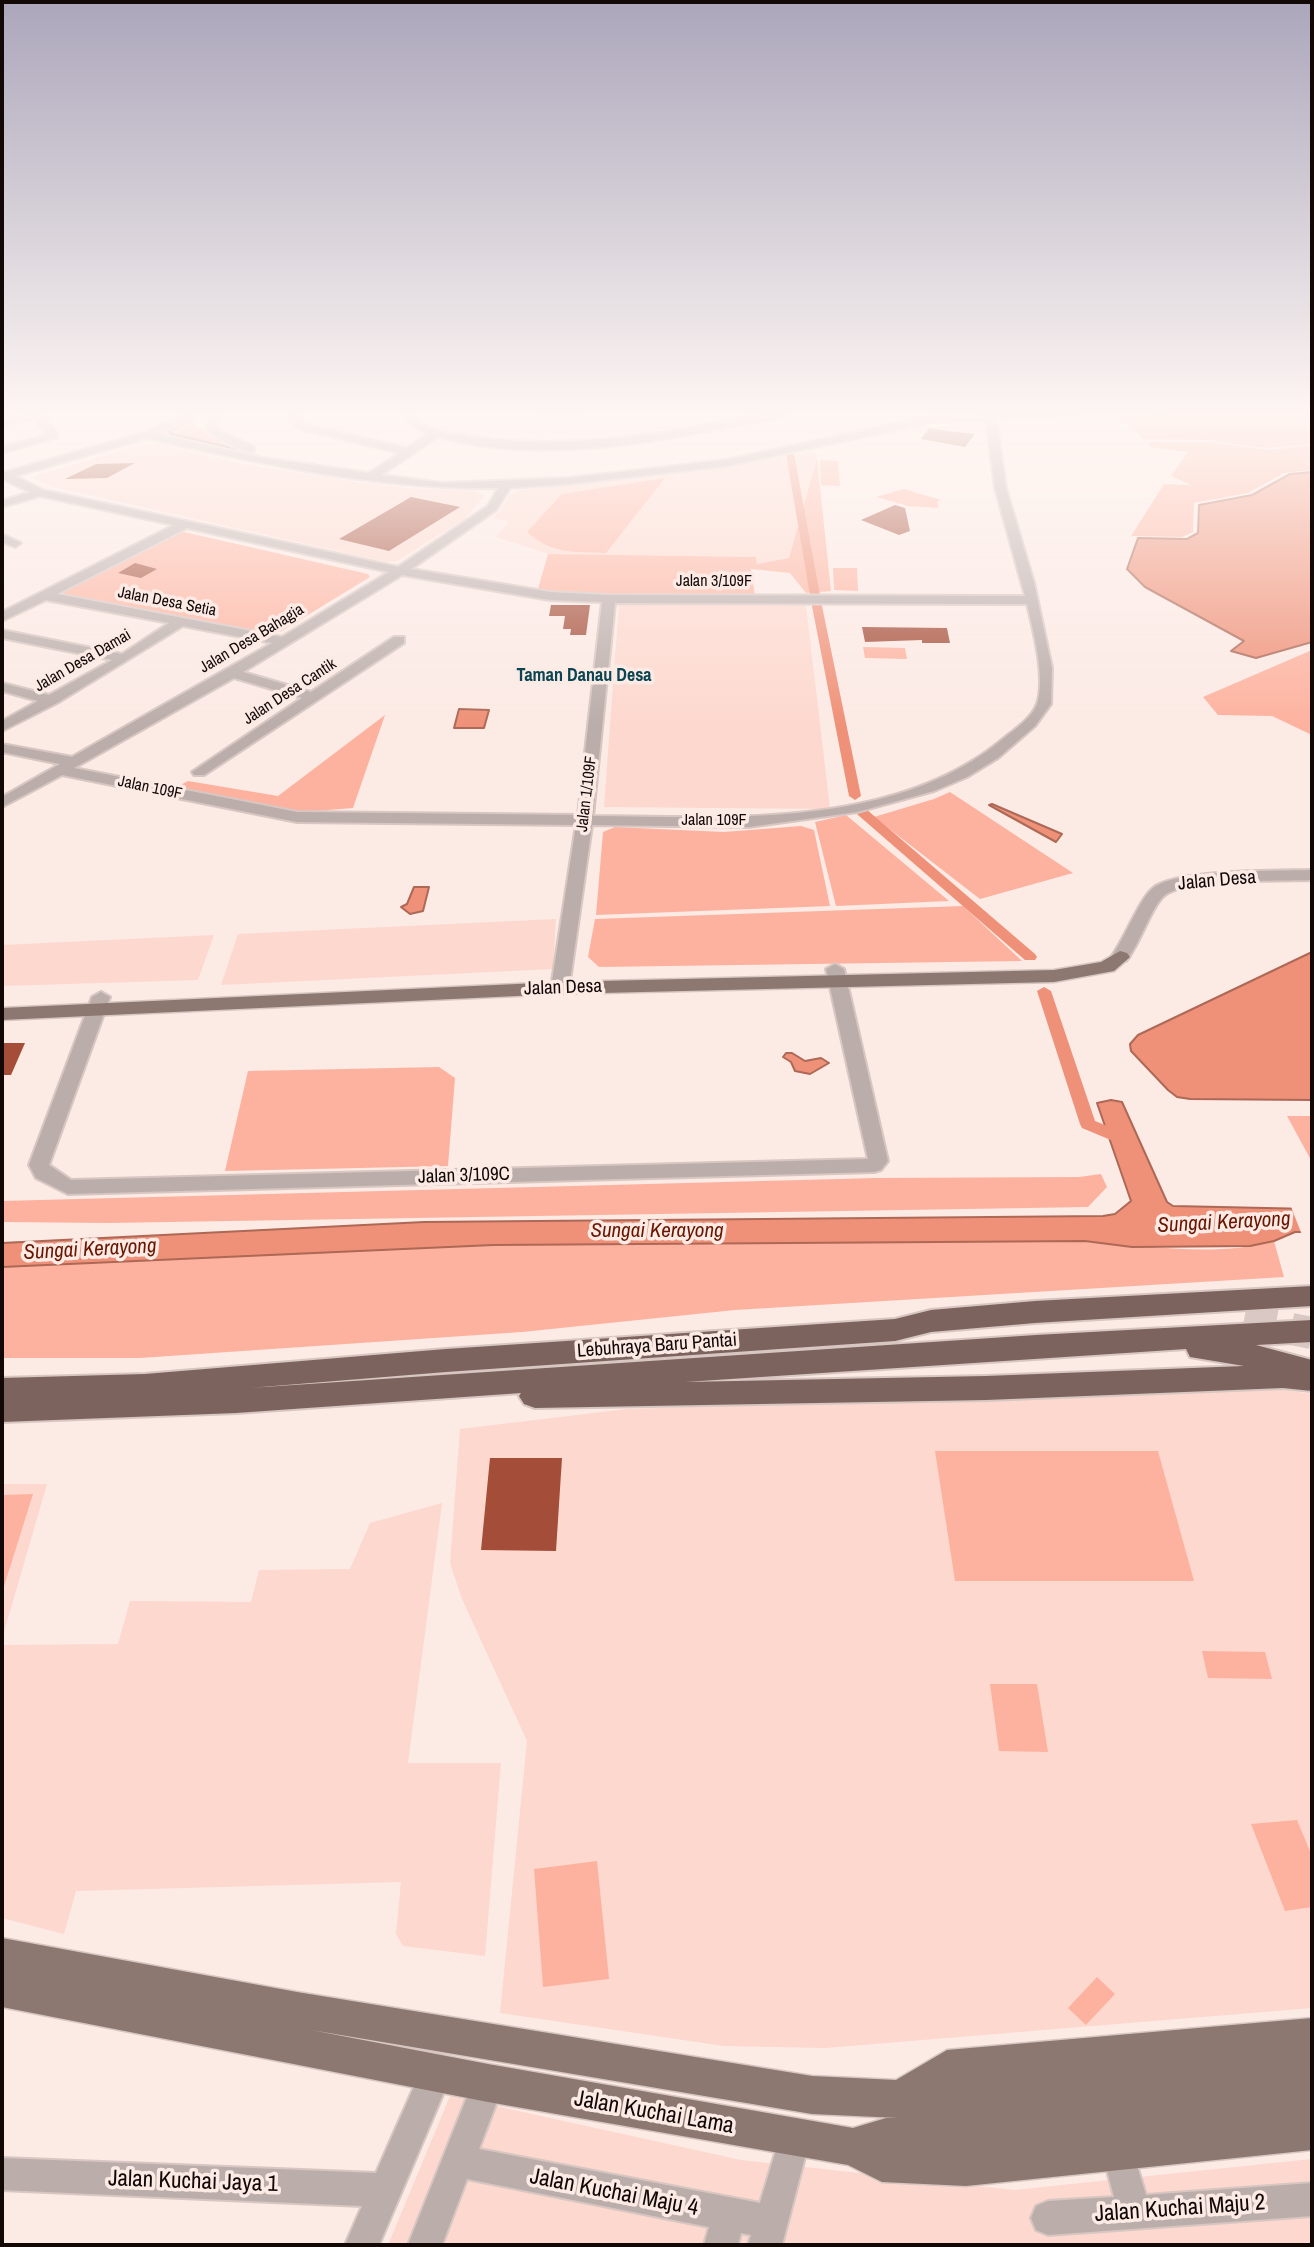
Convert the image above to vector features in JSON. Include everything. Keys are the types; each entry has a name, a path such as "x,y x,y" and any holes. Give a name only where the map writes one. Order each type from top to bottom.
{"highway":[{"name":"Lebuhraya Baru Pantai","path":"2,1390 176,1383 403,1363 895,1330 931,1321 1022,1313 1312,1296"},
{"path":"895,1330 933,1334 1165,1320 1244,1320"},
{"name":"Lebuhraya Baru Pantai","path":"2,1410 249,1400 1036,1346 1312,1331"},
{"path":"1036,1346 1116,1350 1178,1347 1221,1350 1261,1357 1312,1372"},
{"path":"475,1385 522,1396 829,1392 1283,1376 1312,1379"}],"main road":[{"name":"Jalan Desa","path":"2,1002 99,1003 561,981 836,975 1054,976 1107,967 1119,957"},
{"name":"Jalan Desa","path":"2,1014 99,1003"},
{"name":"Jalan Kuchai Lama","path":"2,1956 297,2010 812,2095 1081,2107 1312,2103"},
{"name":"Jalan Kuchai Lama","path":"2,1989 488,2083 853,2147 886,2137 930,2138 1081,2107 1312,2068"},
{"path":"899,2100 947,2070 1312,2036"},
{"path":"853,2147 882,2163 966,2167 1312,2131"}],"street":[{"name":"Jalan 3/109F","path":"143,516 512,592 609,599 1031,600"},
{"name":"Jalan Desa Bahagia","path":"2,803 232,673 400,571 481,516"},
{"name":"Jalan 109F","path":"2,748 66,766 297,817 749,822 809,816 897,797 956,778 1008,744 1044,704 1045,670 1019,542 1008,516"},
{"path":"2,617 184,525"},
{"path":"2,538 15,543"},
{"name":"Jalan Desa Setia","path":"46,596 283,641"},
{"name":"Jalan 1/109F","path":"561,981 585,819 609,599"},
{"name":"Jalan Desa Damai","path":"2,727 124,658 180,622"},
{"path":"2,634 124,658"},
{"name":"Jalan Desa Cantik","path":"199,772 399,640"},
{"path":"232,673 314,697"},
{"path":"600,674 623,674"},
{"path":"2,687 52,700"},
{"name":"Jalan Desa","path":"1119,957 1127,949 1156,894 1166,886 1312,875"},
{"name":"Jalan 3/109C","path":"99,1003 39,1166 43,1173 68,1188 870,1166 878,1161 836,975"},
{"path":"362,2245 436,2073"},
{"path":"425,2245 488,2083"},
{"path":"768,2234 794,2138"},
{"path":"1118,2151 1134,2212"},
{"name":"Jalan Kuchai Maju 4","path":"457,2161 725,2231 768,2234"},
{"name":"Jalan Kuchai Jaya 1","path":"2,2174 384,2190"},
{"name":"Jalan Kuchai Maju 2","path":"1048,2218 1312,2200"}],"shaded area":[{"path":"182,516 468,516 397,561 387,562"},
{"path":"495,516 801,516 789,558 757,564 756,557 548,554 496,537 509,521 493,518"},
{"path":"542,516 635,516 606,553 574,552 555,548 527,532"},
{"path":"801,516 823,516 831,591 806,593 790,573 751,569 755,596 618,596 537,592 548,554 756,557 757,564 789,558"},
{"path":"1144,516 1194,516 1193,532 1182,537 1131,536"},
{"path":"184,532 368,574 370,577 280,632 270,633 64,594 63,590 175,533"},
{"path":"833,568 857,568 858,591 834,590"},
{"path":"619,604 806,605 830,809 604,807"},
{"path":"863,647 905,648 907,659 865,658"},
{"path":"1312,650 1312,735 1272,716 1218,715 1203,697"},
{"path":"385,715 353,808 304,812 175,788 188,781 278,796"},
{"path":"950,792 1073,873 980,899 874,817"},
{"path":"846,815 949,901 836,906 815,822"},
{"path":"801,826 814,830 830,906 596,915 603,832 615,827 724,832"},
{"path":"963,906 1022,961 599,967 588,957 595,919"},
{"path":"556,919 553,969 221,985 238,934"},
{"path":"214,935 198,980 2,986 2,945"},
{"path":"439,1067 455,1078 448,1166 225,1171 248,1071"},
{"path":"1287,1116 1312,1116 1312,1162"},
{"path":"1101,1174 1107,1187 1088,1207 108,1223 2,1222 2,1201 876,1178 1079,1177"},
{"path":"1085,1241 1204,1250 1274,1241 1284,1277 735,1310 522,1332 140,1358 2,1358 2,1267 493,1245"},
{"path":"1251,1385 1312,1394 1312,2008 825,2048 724,2046 500,2013 527,1741 462,1599 450,1563 460,1429 627,1409 968,1398"},
{"path":"935,1451 1158,1451 1194,1581 955,1581"},
{"path":"2,1484 47,1484 2,1639"},
{"path":"33,1494 2,1593 2,1495"},
{"path":"442,1503 408,1763 501,1763 485,1956 403,1946 396,1934 401,1882 76,1891 64,1934 2,1918 4,1645 118,1644 130,1601 251,1602 259,1570 350,1569 370,1523"},
{"path":"1202,1651 1265,1652 1272,1679 1208,1678"},
{"path":"990,1684 1037,1684 1048,1752 999,1751"},
{"path":"1297,1820 1312,1856 1312,1907 1285,1911 1251,1824"},
{"path":"597,1861 609,1979 543,1987 534,1869"},
{"path":"1097,1977 1115,1994 1086,2025 1068,2008"},
{"path":"450,2096 741,2160 1014,2190 1312,2159 1312,2245 388,2245"}],"water":[{"path":"1199,516 1312,516 1312,642 1256,658 1231,651 1244,641 1145,587 1127,569 1138,538 1187,539 1198,533"},
{"path":"459,709 489,710 484,728 454,728"},
{"path":"989,805 1062,834 1056,842"},
{"path":"414,887 429,887 423,911 410,914 401,907 407,904"},
{"path":"1312,952 1312,1100 1177,1097 1131,1051 1130,1044 1138,1035"},
{"path":"786,1053 792,1053 805,1061 821,1058 829,1063 810,1074 795,1071 791,1062 783,1057"},
{"name":"Sungai Kerayong","path":"1111,1100 1122,1102 1167,1202 1173,1206 1312,1209 1312,1232 1295,1232 1274,1241 1250,1246 1132,1247 1085,1241 493,1245 2,1267 2,1243 424,1222 1103,1216 1115,1214 1131,1201 1097,1103"}],"pier":[{"path":"1290,1204 1310,1205 1312,1235 1302,1235"}],"building":[{"path":"379,516 446,516 389,551 339,539"},
{"path":"870,516 907,516 910,531 899,535 861,520"},
{"path":"135,563 157,569 141,578 118,573"},
{"path":"551,605 590,605 586,635 570,635 571,629 563,629 565,616 549,616"},
{"path":"862,627 947,628 950,643 922,643 922,640 865,642"},
{"path":"2,1043 25,1043 11,1075 2,1075"},
{"path":"490,1458 562,1458 556,1551 481,1550"}],"waterway":[{"path":"801,516 815,595"},
{"path":"816,601 855,796"},
{"path":"862,812 1030,957"},
{"path":"1044,991 1088,1124 1124,1139"}],"tunnel":[{"path":"1244,1320 1312,1333"}],"district":[{"name":"Taman Danau Desa","path":"584,676"}]}
